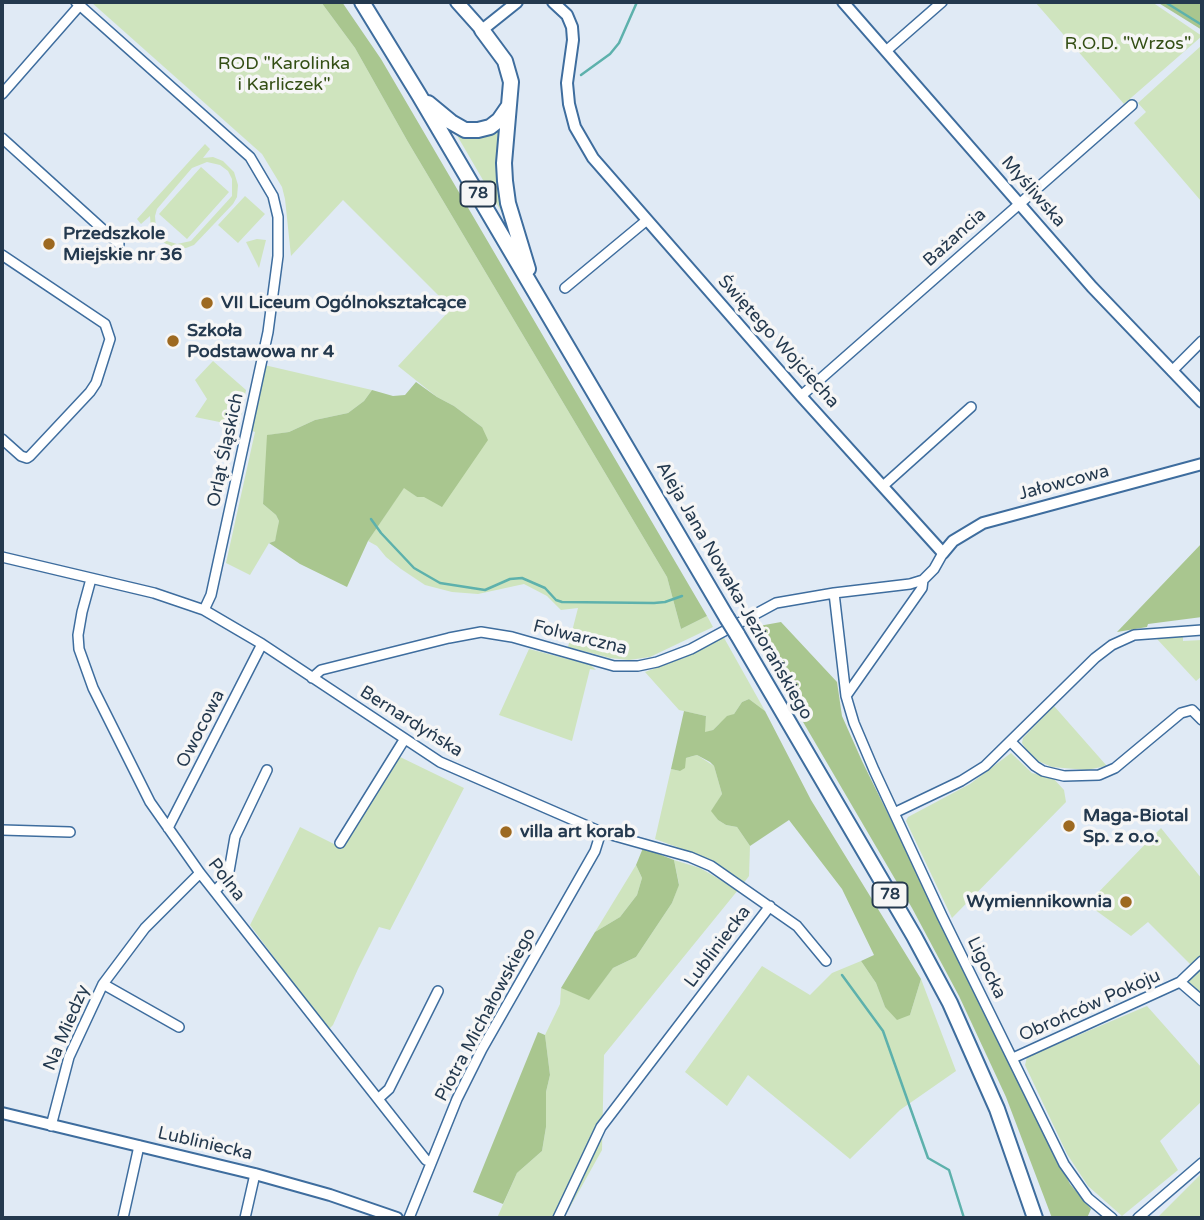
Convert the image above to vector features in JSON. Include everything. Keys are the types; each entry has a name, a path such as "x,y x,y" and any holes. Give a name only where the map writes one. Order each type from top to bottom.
{"main road":[{"name":"Aleja Jana Nowaka-Jeziorańskiego","path":"362,2 537,293 914,936 950,1003 998,1109 1035,1218"},
{"path":"457,2 505,61 511,82 504,163 508,203 537,293"},
{"path":"419,95 451,122 465,130 490,127 499,120 510,103"}],"street":[{"path":"482,30 517,2"},
{"name":"Świętego Wojciecha","path":"553,2 567,15 572,27 573,40 567,83 569,104 575,127 593,158 801,397 943,553"},
{"name":"Myśliwska","path":"843,2 1093,287 1202,402"},
{"path":"886,51 942,2"},
{"path":"2,94 78,3"},
{"name":"Orląt Śląskich","path":"78,3 250,157 273,196 278,217 278,256 268,332 211,595 204,610"},
{"name":"Bażancia","path":"801,397 1132,105"},
{"path":"2,138 118,244"},
{"path":"565,288 647,220"},
{"path":"2,255 105,324 110,340 96,383 90,392 30,456 21,456 2,439"},
{"path":"1172,371 1202,341"},
{"path":"883,486 971,407"},
{"name":"Jałowcowa","path":"943,553 953,541 983,523 1202,464"},
{"path":"846,696 943,553"},
{"name":"Bernardyńska","path":"2,557 163,595 204,610 262,644 440,762 601,832 690,857 711,866 797,926 826,961"},
{"name":"Polna","path":"91,579 78,635 83,663 126,756 167,828 426,1160 431,1162"},
{"name":"Folwarczna","path":"312,678 321,670 481,632 512,637 614,666 638,666 691,649 749,615 776,603 923,580"},
{"name":"Ligocka","path":"834,593 846,696 853,723 1064,1164 1088,1198 1112,1218"},
{"path":"894,813 974,774 1011,742 1095,657 1112,645 1134,635 1202,630"},
{"name":"Owocowa","path":"167,828 262,644"},
{"path":"1011,742 1042,771 1064,776 1099,775 1115,768 1181,713 1192,710 1202,720"},
{"path":"340,843 404,740"},
{"path":"215,891 228,877 235,837 267,770"},
{"path":"2,830 70,832"},
{"name":"Piotra Michałowskiego","path":"410,1218 457,1099 482,1049 594,851 601,832"},
{"name":"Na Miedzy","path":"51,1126 69,1057 103,984 145,928 200,873"},
{"name":"Lubliniecka","path":"558,1218 601,1127 771,906"},
{"name":"Obrońców Pokoju","path":"1013,1058 1180,982 1202,961"},
{"name":"Obrońców Pokoju","path":"1180,982 1202,1001"},
{"name":"Na Miedzy","path":"103,984 178,1027"},
{"path":"378,1099 389,1089 438,990"},
{"name":"Lubliniecka","path":"2,1113 255,1174 330,1195 397,1218"},
{"path":"123,1218 139,1146"},
{"path":"1138,1218 1202,1163"},
{"path":"245,1218 255,1174"}],"green space":[{"name":"ROD \"Karolinka i Karliczek\"","path":"91,2 321,2 355,48 408,142 667,577 681,629 707,616 713,627 650,657 629,660 610,658 568,647 578,608 561,610 547,596 524,584 478,594 452,592 425,585 368,541 404,487 417,497 482,427 437,397 398,366 450,310 343,200 291,256 282,187 262,154"},
{"path":"321,2 342,2 381,59 707,616 681,629 667,577 408,142 355,48"},
{"name":"R.O.D. \"Wrzos\"","path":"1035,2 1152,2 1202,36 1124,104"},
{"path":"1157,2 1202,2 1202,30"},
{"name":"R.O.D. \"Wrzos\"","path":"1202,45 1201,201 1134,123 1146,112 1138,103"},
{"path":"504,122 508,223 455,132"},
{"path":"205,144 210,149 203,158 213,157 223,161 234,172 238,185 237,197 194,245 172,248 156,237 151,229 150,216 141,224 137,219","holes":["207,162 220,165 228,171 232,179 232,196 191,241 177,244 167,241 156,228 157,209 192,168"]},
{"path":"201,167 229,192 187,239 159,214"},
{"path":"245,196 265,214 238,243 218,225"},
{"path":"266,240 259,268 246,242"},
{"path":"213,361 246,390 239,426 195,417 207,399 195,380"},
{"path":"260,364 372,390 364,401 348,413 315,420 289,432 269,435 263,504 276,515 279,521 278,530 275,541 269,543 250,575 226,563 255,432 247,429"},
{"path":"416,382 482,427 488,440 442,507 424,497 417,497 404,488 368,541 347,587 300,564 269,543 275,541 279,521 263,504 267,435 289,432 315,420 348,413 364,401 372,390 393,396 405,395"},
{"path":"1202,543 1202,617 1148,624 1147,627 1117,632"},
{"path":"781,622 837,682 842,716 862,761 1070,1184 1091,1209 1087,1218 1052,1218 1006,1097 959,996 912,908 748,628"},
{"path":"723,636 765,711 749,699 742,702 734,714 713,730 704,733 706,716 679,710 645,672 686,657"},
{"path":"1183,636 1183,641 1202,640 1202,676 1196,681 1157,639"},
{"path":"529,649 591,665 596,670 590,669 572,741 499,715"},
{"path":"749,699 765,711 811,800 921,979 910,1015 897,1020 885,1007 876,983 861,961 874,955 842,889 789,820 750,846 737,827 726,825 711,811 722,794 714,766 710,762 697,755 686,758 685,768 680,771 671,769 684,711 706,716 705,732 713,730 727,716 734,714 742,702"},
{"path":"1054,706 1106,766 1087,770 1052,767 1038,761 1026,749 1022,743 1023,738"},
{"path":"1011,753 1032,773 1053,778 1064,790 1066,802 952,918 906,821 908,817 970,784"},
{"path":"697,755 714,766 722,794 712,811 718,820 737,827 750,846 749,876 743,884 712,860 655,839 671,769 680,771 686,758"},
{"path":"398,756 464,788 390,930 379,927 333,1025 328,1030 250,925 300,827 342,848"},
{"path":"1161,828 1202,879 1202,1002 1180,982 1194,968 1148,922 1131,936 1087,904"},
{"path":"643,848 674,860 679,885 672,903 636,957 613,968 589,1000 561,988 595,932 620,917 637,895 642,878 636,865"},
{"path":"674,860 700,868 738,890 604,1055 602,1150 564,1218 497,1218 517,1173 542,1151 546,1127 546,1092 550,1075 545,1035 560,1004 561,988 589,999 613,968 636,957 672,903 679,884"},
{"path":"636,865 642,878 637,895 620,917 595,932"},
{"path":"861,961 876,983 885,1007 910,1015 921,979 956,1071 900,1110 850,1159 748,1075 727,1106 685,1072 762,966 810,995 832,973"},
{"path":"1147,1006 1202,1068 1202,1101 1160,1141 1178,1170 1122,1216 1088,1186 1067,1154 1025,1065 1027,1057"},
{"path":"538,1032 545,1035 550,1075 546,1092 546,1127 542,1151 517,1173 503,1204 473,1192"},
{"path":"1202,1173 1202,1218 1157,1218"}],"waterway":[{"path":"581,75 610,54 619,43 637,2"},
{"path":"1165,2 1202,25"},
{"path":"371,519 414,568 440,583 485,590 510,579 522,578 545,588 556,600 562,602 654,603 682,596"},
{"path":"842,975 883,1031 928,1158 949,1170 964,1218"}],"place":[{"name":"Przedszkole Miejskie nr 36","path":"49,244"},
{"name":"VII Liceum Ogólnokształcące","path":"207,303"},
{"name":"Szkoła Podstawowa nr 4","path":"173,341"},
{"name":"Maga-Biotal Sp. z o.o.","path":"1069,826"},
{"name":"villa art korab","path":"506,832"},
{"name":"Wymiennikownia","path":"1126,902"}]}
